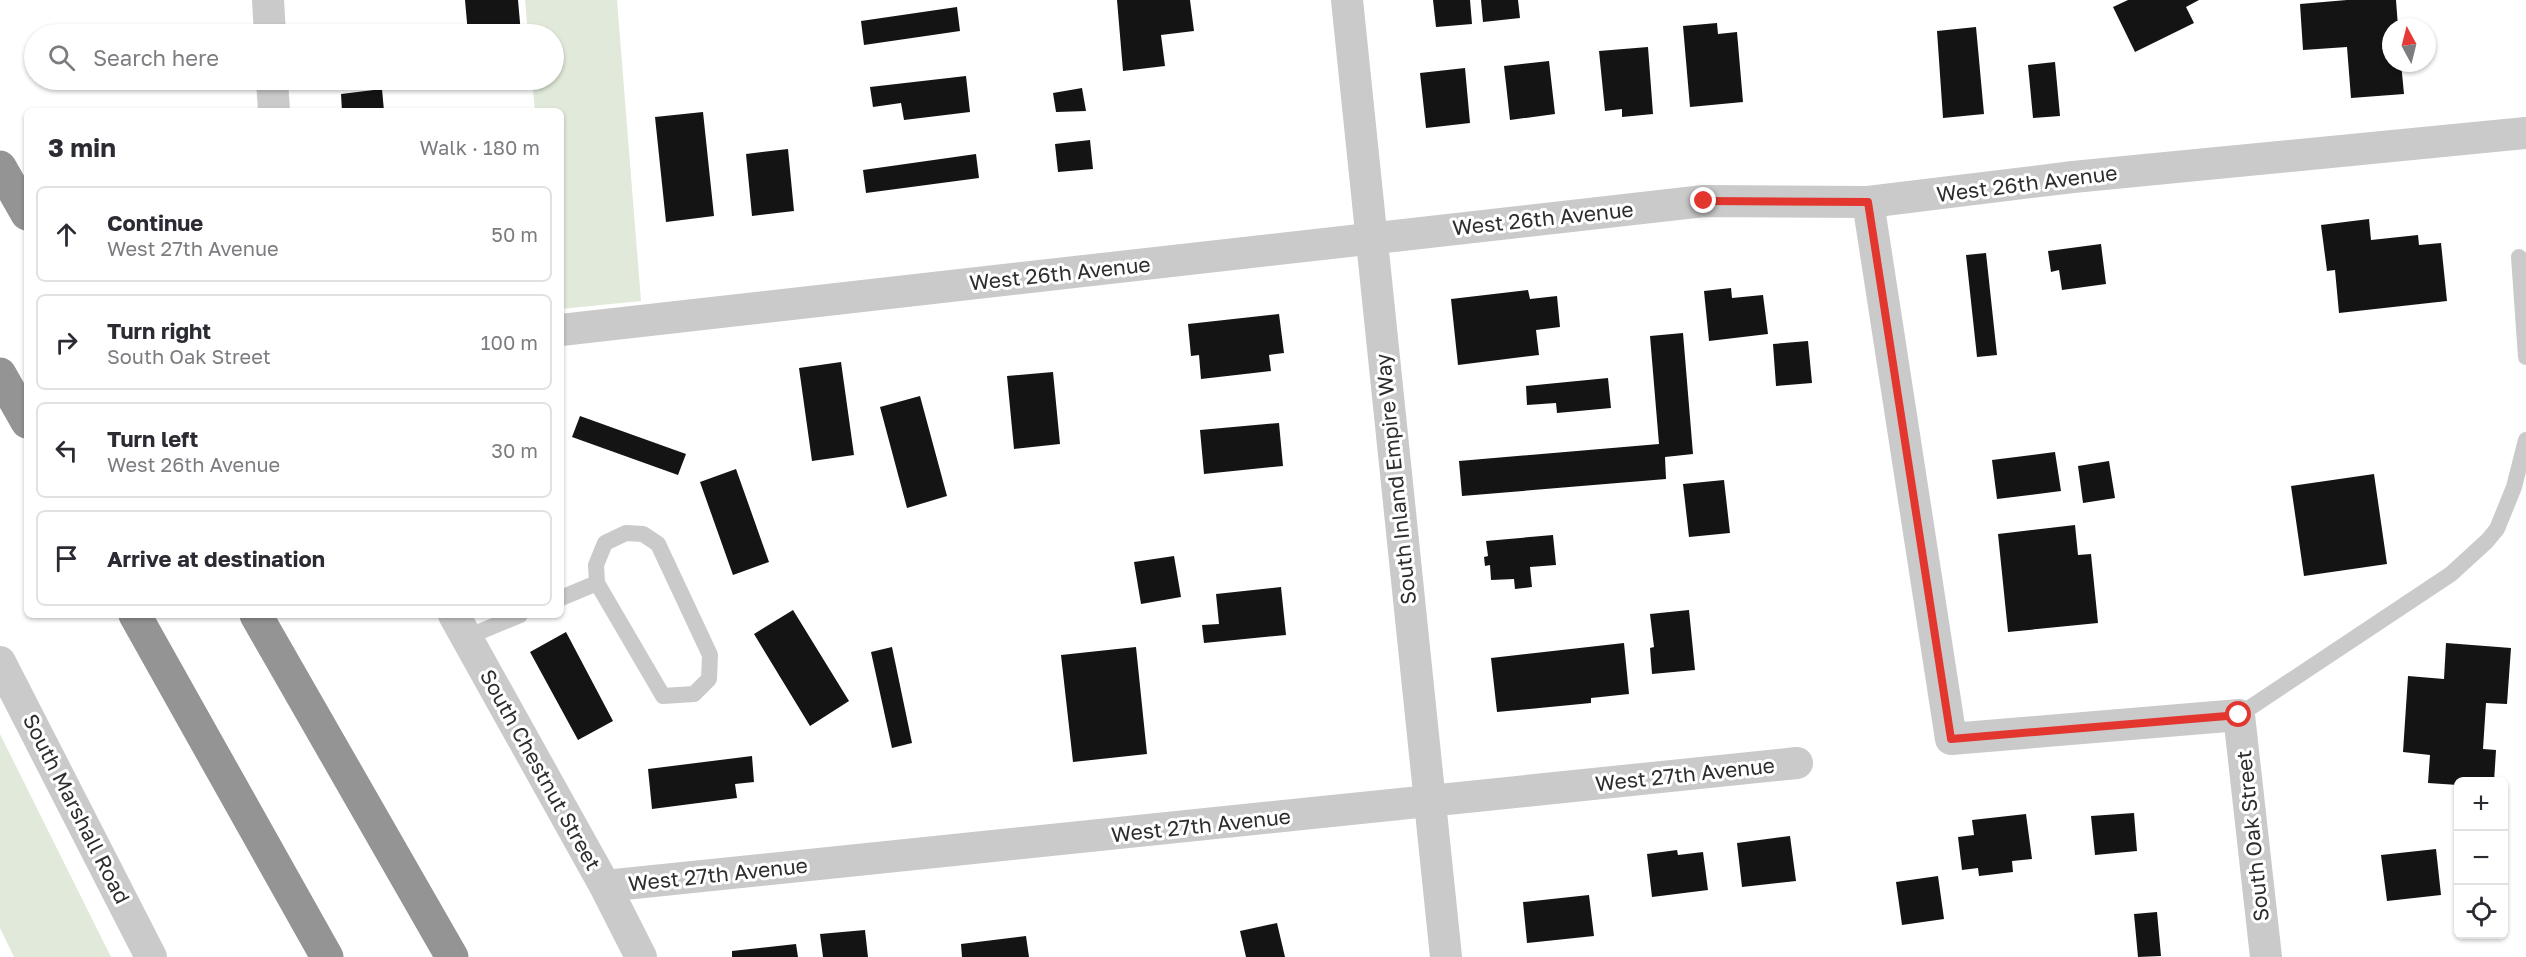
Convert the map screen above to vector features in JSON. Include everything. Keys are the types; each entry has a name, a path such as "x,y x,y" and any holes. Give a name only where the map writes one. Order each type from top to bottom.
{"highway":[{"path":"0,167 24,209"},
{"path":"0,374 24,417"},
{"path":"137,618 327,957"},
{"path":"258,618 452,957"}],"street":[{"path":"268,0 269,24"},
{"name":"South Inland Empire Way","path":"1347,0 1446,957"},
{"path":"273,90 274,108"},
{"name":"West 26th Avenue","path":"564,330 1704,201 1868,202 2073,177 2526,133"},
{"path":"1868,202 1951,739 2239,715"},
{"name":"South Chestnut Street","path":"460,626 605,886 641,957"},
{"name":"South Marshall Road","path":"0,662 151,957"},
{"name":"South Oak Street","path":"2239,715 2266,957"},
{"name":"West 27th Avenue","path":"605,886 1430,803 1797,763"}],"lane":[{"path":"2519,256 2526,357"},
{"path":"2239,715 2451,574 2487,542 2497,529 2514,488 2526,440"},
{"path":"626,533 643,534 658,544 710,655 709,679 694,694 663,696 597,583 596,565 605,543 626,533"},
{"path":"564,597 597,583"},
{"path":"460,626 504,618"}],"green space":[{"path":"525,0 617,0 641,301 564,309 564,108 535,108 533,90 564,90 564,24 527,24"},
{"path":"0,734 111,957 14,957 0,928"}],"building":[{"path":"465,0 518,0 520,24 467,24"},
{"path":"1117,0 1190,0 1194,31 1161,35 1165,66 1123,71"},
{"path":"1433,0 1470,0 1472,24 1436,27"},
{"path":"1481,0 1518,0 1520,18 1483,22"},
{"path":"2128,0 2199,0 2186,7 2194,23 2135,52 2113,7"},
{"path":"2347,0 2396,0 2397,18 2382,18 2382,72 2402,72 2404,94 2351,98 2347,47 2303,50 2300,4"},
{"path":"957,7 960,31 864,45 861,21"},
{"path":"1717,23 1718,34 1737,32 1743,102 1690,107 1683,26"},
{"path":"1976,27 1984,114 1943,118 1937,31"},
{"path":"1648,47 1653,114 1622,117 1622,109 1605,111 1599,51"},
{"path":"1549,61 1555,114 1510,120 1504,66"},
{"path":"2055,62 2060,116 2033,118 2028,65"},
{"path":"1465,68 1470,123 1426,128 1420,73"},
{"path":"966,76 970,112 904,120 901,103 873,107 870,87"},
{"path":"1082,88 1086,111 1056,112 1053,93"},
{"path":"382,90 384,108 342,108 341,94"},
{"path":"703,112 714,216 666,222 655,117"},
{"path":"1090,140 1093,169 1058,172 1055,144"},
{"path":"788,149 794,211 752,216 746,154"},
{"path":"976,154 979,178 866,193 863,170"},
{"path":"2369,219 2371,240 2418,235 2419,245 2441,243 2447,301 2339,313 2335,270 2327,271 2321,225"},
{"path":"2101,244 2106,284 2062,290 2059,270 2051,272 2048,251"},
{"path":"1986,253 1997,355 1977,357 1966,255"},
{"path":"1731,288 1732,298 1763,295 1768,334 1709,341 1704,291"},
{"path":"1528,290 1530,299 1557,296 1560,327 1536,330 1539,355 1458,365 1451,299"},
{"path":"1279,314 1284,353 1269,355 1271,371 1201,379 1199,355 1191,356 1188,324"},
{"path":"1683,333 1693,454 1665,457 1666,479 1462,496 1459,461 1659,444 1650,336"},
{"path":"1808,341 1812,383 1776,386 1773,344"},
{"path":"841,362 854,455 812,461 799,368"},
{"path":"1053,372 1060,444 1014,449 1007,376"},
{"path":"1608,378 1611,408 1557,413 1556,403 1527,405 1526,386"},
{"path":"920,396 947,496 907,508 880,407"},
{"path":"580,416 686,454 678,475 572,437"},
{"path":"1279,423 1283,466 1204,474 1200,430"},
{"path":"2055,452 2061,491 1997,499 1992,460"},
{"path":"2109,461 2115,498 2083,503 2078,466"},
{"path":"736,469 769,562 733,575 700,482"},
{"path":"2374,474 2387,564 2304,576 2291,486"},
{"path":"1724,480 1730,533 1689,537 1683,484"},
{"path":"2075,525 2078,555 2091,554 2098,623 2008,632 1998,534"},
{"path":"1553,535 1556,565 1530,567 1532,587 1515,589 1514,579 1491,580 1490,565 1485,566 1484,557 1488,556 1486,541"},
{"path":"1174,556 1181,597 1141,604 1134,562"},
{"path":"1281,587 1286,635 1204,643 1202,625 1219,624 1216,594"},
{"path":"793,610 849,701 810,726 754,634"},
{"path":"1689,610 1695,670 1652,674 1650,648 1654,647 1650,614"},
{"path":"566,632 613,721 578,740 530,652"},
{"path":"1624,643 1629,694 1591,698 1591,703 1497,712 1491,658"},
{"path":"2446,643 2511,648 2507,704 2486,703 2483,749 2496,750 2494,777 2454,777 2454,785 2428,783 2430,755 2403,752 2408,676 2444,679"},
{"path":"892,647 912,743 892,748 871,652"},
{"path":"1136,647 1147,754 1073,762 1061,655"},
{"path":"752,756 754,782 735,784 737,798 652,809 648,769"},
{"path":"2134,813 2137,851 2095,855 2091,816"},
{"path":"2026,814 2032,859 2012,861 2013,872 1979,876 1978,868 1962,870 1958,837 1974,835 1972,820"},
{"path":"1790,836 1796,881 1742,887 1737,843"},
{"path":"2436,849 2441,895 2387,901 2381,855"},
{"path":"1677,850 1678,855 1703,852 1708,890 1652,897 1647,854"},
{"path":"1938,876 1944,919 1902,925 1896,882"},
{"path":"1589,895 1594,936 1527,943 1523,902"},
{"path":"2157,912 2161,956 2138,957 2134,914"},
{"path":"1277,923 1285,957 1246,957 1240,931"},
{"path":"865,930 868,957 823,957 820,934"},
{"path":"1026,936 1029,957 962,957 961,944"},
{"path":"796,944 798,957 732,957 732,951"}],"route":[{"path":"1704,201 1868,202 1951,739 2239,715"}]}
